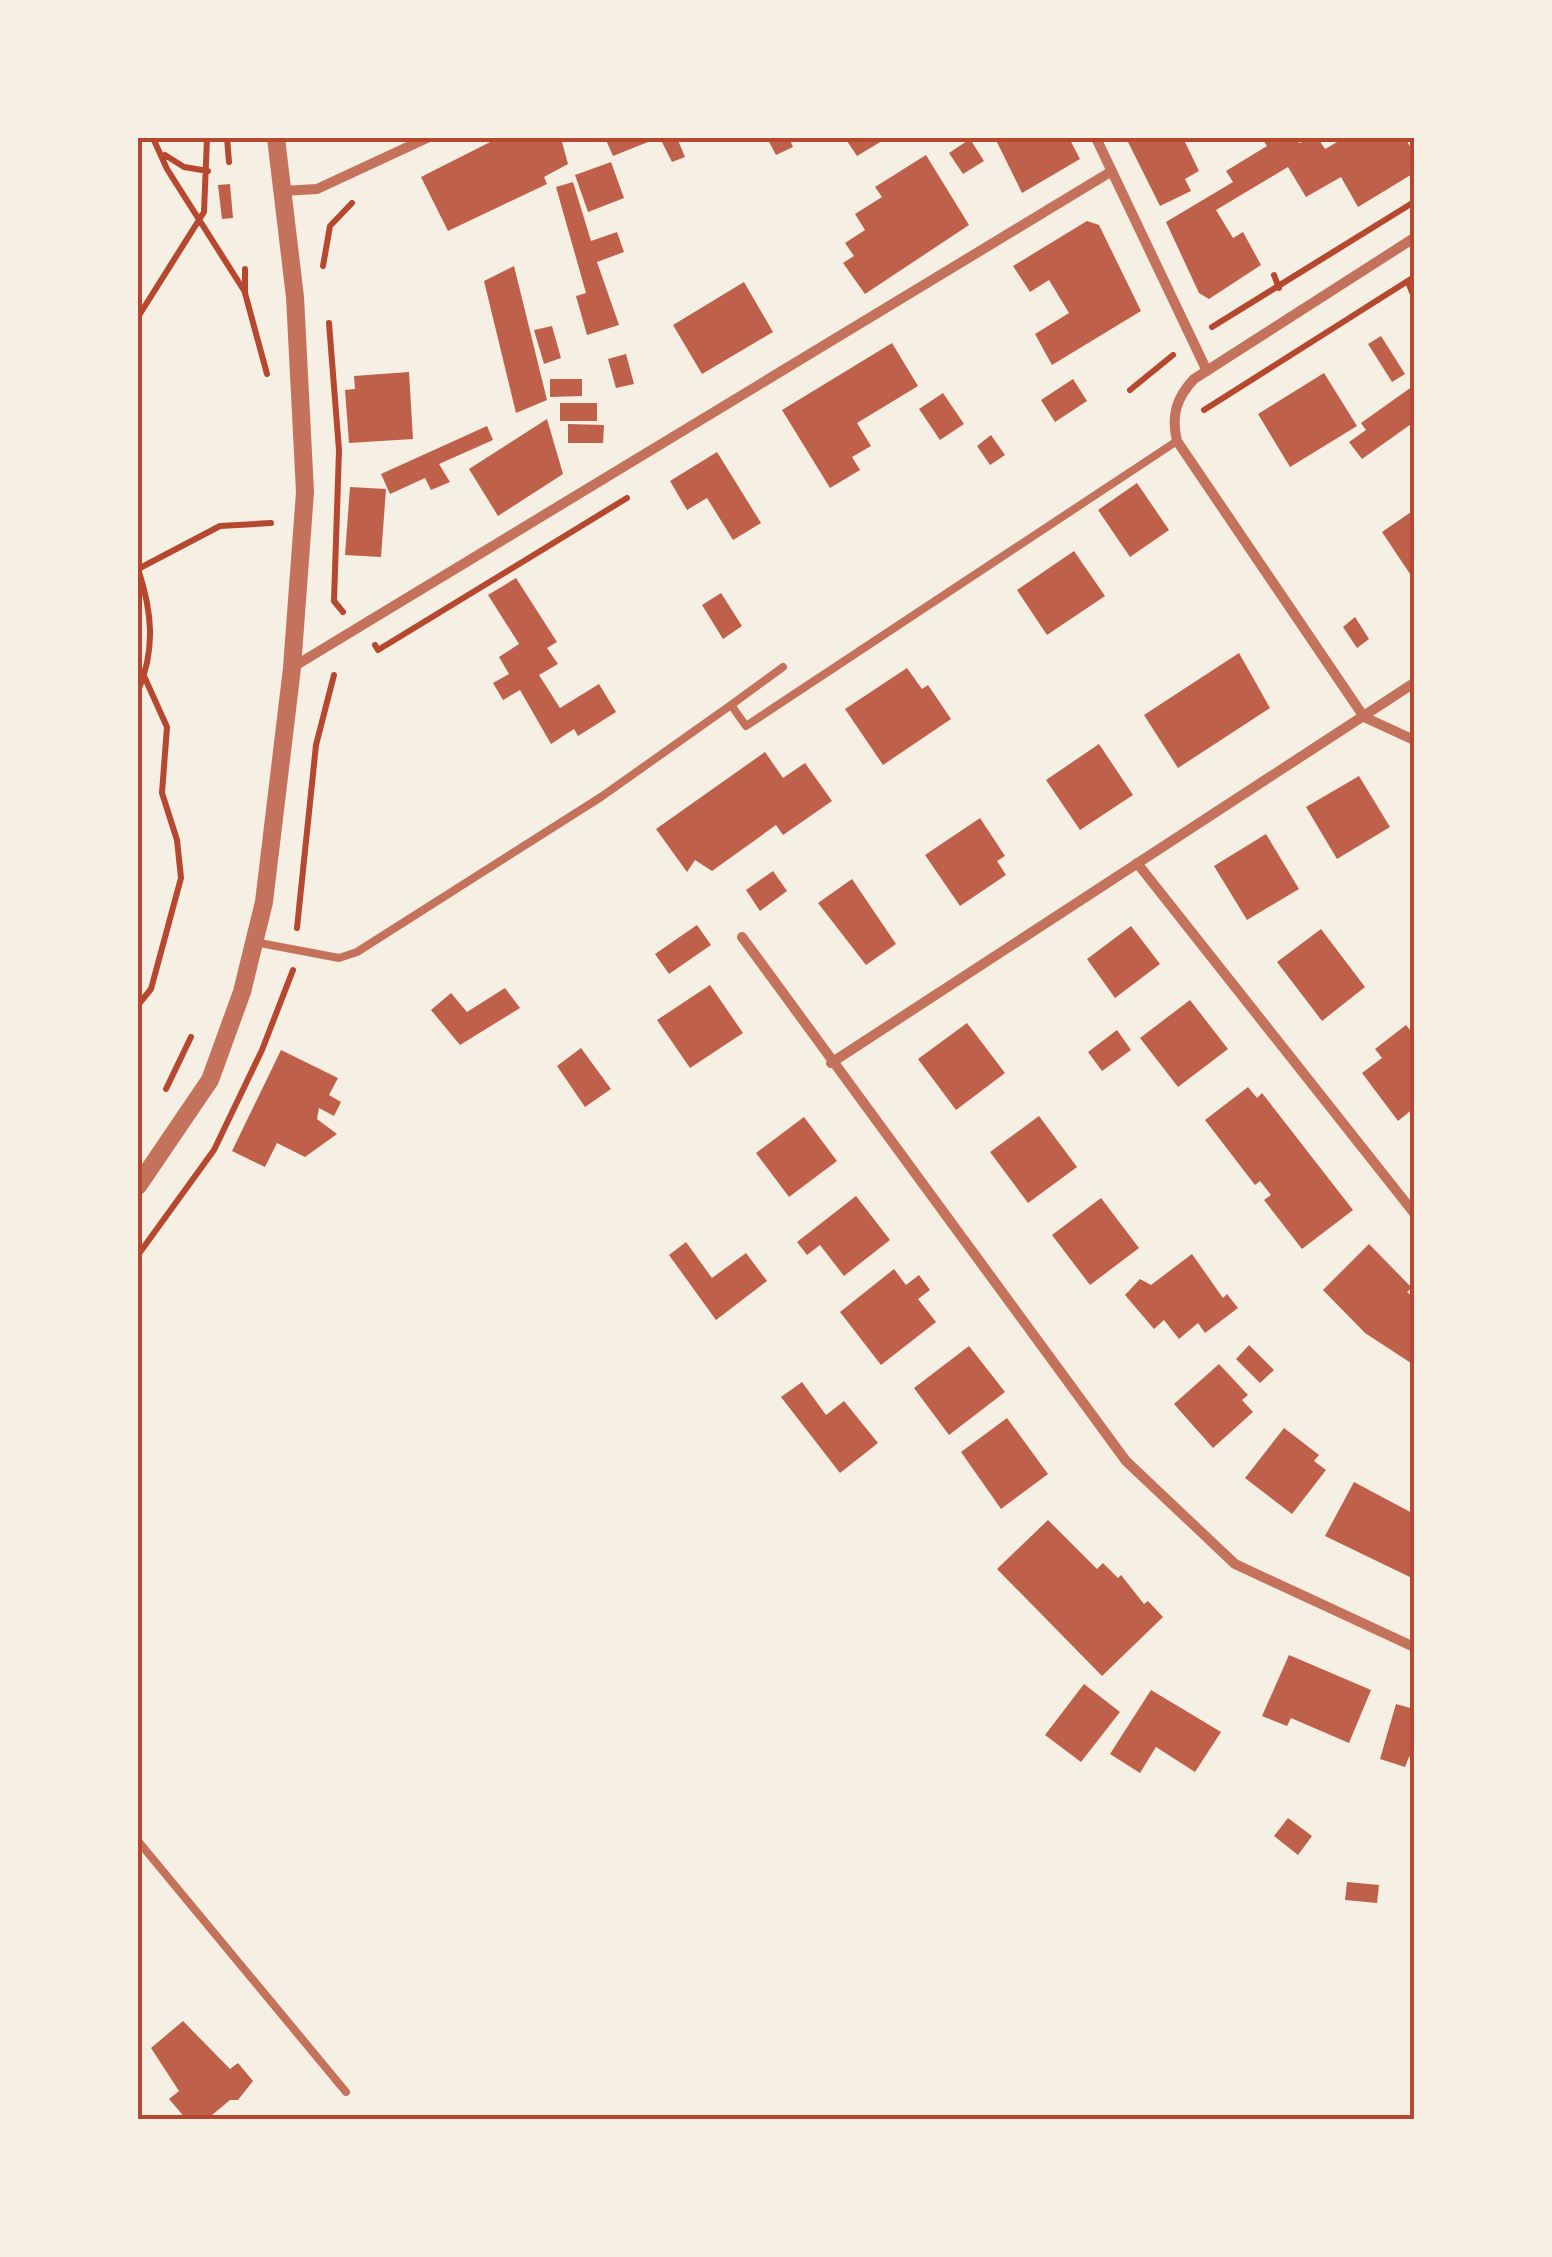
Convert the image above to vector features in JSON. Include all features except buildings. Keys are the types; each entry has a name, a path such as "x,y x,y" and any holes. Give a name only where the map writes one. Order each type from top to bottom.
{"street":[{"path":"138,1186 210,1080 264,902 292,668 305,492 297,329 276,138"},
{"path":"282,192 317,190 426,138"},
{"path":"1096,138 1207,371"},
{"path":"292,668 1112,171"},
{"path":"1414,238 1207,371 1182,391 1175,409 1177,441 1364,716 1414,740"},
{"path":"831,1063 1414,683"},
{"path":"1137,863 1414,1213"},
{"path":"742,937 1126,1461 1234,1564 1414,1647"}],"lane":[{"path":"731,705 746,726 1177,441"},
{"path":"254,942 339,958 358,952 601,797 783,667"},
{"path":"138,1841 346,2092"}],"path":[{"path":"154,138 199,222 245,293"},
{"path":"138,317 199,222 209,171 207,138"},
{"path":"227,138 229,162"},
{"path":"324,282 330,226 353,202 338,138"},
{"path":"161,150 184,167 209,171"},
{"path":"1218,324 1414,202"},
{"path":"245,269 245,293 268,381"},
{"path":"1274,274 1279,288"},
{"path":"1196,415 1411,280 1414,297"},
{"path":"328,310 338,450 334,601 342,612 358,611"},
{"path":"270,542 272,506"},
{"path":"138,690 152,640 150,604 138,569 220,526 271,523"},
{"path":"138,607 150,604"},
{"path":"138,1005 151,989 181,878 177,840 162,794 167,727 144,676"},
{"path":"164,1092 195,1028"}]}
